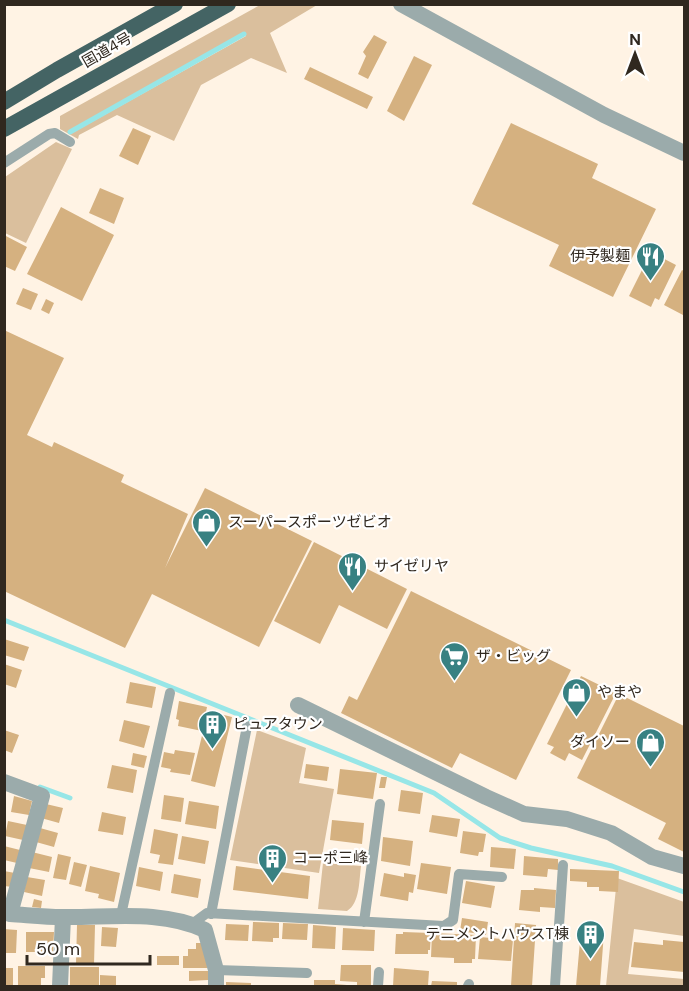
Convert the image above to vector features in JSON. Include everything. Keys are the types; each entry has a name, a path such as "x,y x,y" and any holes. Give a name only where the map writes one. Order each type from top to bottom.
{"highway":[{"name":"国道4号","path":"4,102 175,4"},
{"name":"国道4号","path":"4,129 228,4"}],"street":[{"path":"400,4 604,115 684,153"},
{"path":"298,705 524,814 567,819 611,833 652,857 684,866"},
{"path":"4,782 42,796 7,912 63,917 121,915 169,919 192,924 205,930 216,978"},
{"path":"60,987 63,917"}],"lane":[{"path":"4,163 49,134 55,133 70,142"},
{"path":"121,915 170,693"},
{"path":"211,914 247,726"},
{"path":"364,922 380,804"},
{"path":"555,987 563,865"},
{"path":"192,924 207,913 444,926 453,920 459,874 502,877"},
{"path":"378,987 379,972"},
{"path":"216,978 307,973"}],"shaded area":[{"path":"260,5 317,5 270,33 287,73 251,58 201,85 174,141 117,115 79,135 78,139 60,129 60,116","holes":["244,32 246,36 72,133 69,132"]},
{"path":"56,142 72,149 26,243 5,233 5,177"},
{"path":"257,730 306,748 299,783 334,789 319,873 230,860"},
{"path":"323,863 361,866 357,897 347,911 318,909"},
{"path":"617,878 684,902 684,936 634,929 628,974 684,979 684,986 606,986"}],"building":[{"path":"374,35 387,42 368,79 358,74 366,56 363,52"},
{"path":"414,56 432,65 404,121 387,111"},
{"path":"310,67 373,97 367,109 304,79"},
{"path":"511,123 598,164 592,178 656,209 613,297 549,266 559,245 472,204"},
{"path":"133,128 151,136 138,165 119,156"},
{"path":"100,188 124,198 114,224 89,213"},
{"path":"61,207 114,235 82,301 27,274"},
{"path":"4,235 27,247 15,271 4,266"},
{"path":"651,252 676,265 659,300 655,298 651,307 629,296"},
{"path":"682,270 684,271 683,315 664,305"},
{"path":"23,288 38,294 31,310 16,304"},
{"path":"46,299 54,303 49,314 41,310"},
{"path":"4,330 64,358 27,435 52,447 54,442 124,475 121,482 188,514 165,568 205,488 312,541 259,647 152,594 125,648 4,591"},
{"path":"314,542 407,589 387,629 339,605 320,644 274,621"},
{"path":"411,591 571,670 516,780 460,753 452,768 341,713 349,696 357,700"},
{"path":"4,639 29,647 24,661 4,655"},
{"path":"4,664 22,670 16,688 4,684"},
{"path":"581,676 616,693 582,760 569,753 565,761 550,753 554,747 547,744"},
{"path":"130,682 156,687 152,708 126,703"},
{"path":"619,694 684,726 684,852 658,839 666,823 577,778"},
{"path":"179,701 207,707 202,731 178,726 179,720 176,719"},
{"name":"ピュアタウン","path":"208,711 232,717 215,787 191,781"},
{"path":"124,720 150,726 144,748 119,741"},
{"path":"4,730 19,735 12,753 4,750"},
{"path":"175,750 195,753 190,775 170,772 171,769 161,767 164,752 174,754"},
{"path":"133,753 147,756 144,768 131,765"},
{"path":"306,764 329,767 327,781 304,778"},
{"path":"112,765 137,770 133,793 107,788"},
{"path":"340,769 377,773 373,799 337,794"},
{"path":"381,777 387,777 385,788 379,788"},
{"path":"401,790 423,793 420,814 398,811"},
{"path":"164,795 184,798 181,822 161,819"},
{"path":"14,796 32,801 29,815 11,812"},
{"path":"189,801 219,806 216,829 185,824"},
{"path":"46,804 63,808 59,823 41,818"},
{"path":"102,812 126,817 123,835 98,831"},
{"path":"432,815 460,819 457,837 429,832"},
{"path":"332,820 364,823 362,844 330,840"},
{"path":"8,821 27,825 23,840 5,836"},
{"path":"40,828 58,833 54,847 36,842"},
{"path":"154,829 178,834 173,865 158,863 160,855 150,853"},
{"path":"463,831 486,834 483,852 479,852 478,856 460,853"},
{"path":"182,836 209,841 205,864 178,859"},
{"path":"383,837 413,841 410,866 381,861"},
{"path":"4,846 20,850 17,863 4,860"},
{"path":"491,847 516,849 514,869 490,867"},
{"path":"32,852 52,857 49,872 29,868"},
{"path":"58,854 71,857 66,880 53,878"},
{"path":"524,856 558,859 558,870 548,869 547,877 523,875"},
{"path":"74,862 87,865 81,887 69,884"},
{"path":"421,863 451,867 447,894 417,889"},
{"path":"90,866 120,873 114,902 98,898 99,894 85,891"},
{"name":"コーポ三峰","path":"236,866 310,876 308,899 233,890"},
{"path":"139,867 163,872 160,891 136,886"},
{"path":"570,869 619,871 618,892 599,891 599,887 587,887 587,882 570,881"},
{"path":"4,871 15,873 13,887 4,886"},
{"path":"384,873 404,877 404,873 416,875 413,893 409,892 408,901 380,896"},
{"path":"174,874 201,879 198,898 171,893"},
{"path":"27,877 45,880 42,896 24,892"},
{"path":"466,881 495,886 491,908 462,903"},
{"path":"534,888 556,890 555,908 540,907 540,912 519,910 521,890 534,890"},
{"path":"34,899 42,901 41,908 32,907"},
{"path":"462,918 488,922 486,935 460,931"},
{"path":"253,922 279,923 279,938 273,938 273,942 252,941"},
{"path":"283,923 308,924 307,940 282,939"},
{"path":"515,923 536,925 532,986 511,986"},
{"path":"226,924 249,925 248,941 225,940"},
{"path":"77,925 95,925 94,965 76,964"},
{"path":"313,925 336,927 335,949 312,948"},
{"path":"102,927 118,928 116,947 101,946"},
{"path":"343,928 375,930 374,951 342,950"},
{"path":"4,929 17,930 16,953 4,953"},
{"name":"テニメントハウスT棟","path":"581,930 604,932 600,986 576,986"},
{"path":"26,932 54,932 53,952 26,952"},
{"path":"403,932 431,933 428,954 395,954 396,934 403,934"},
{"path":"432,933 476,935 475,959 472,959 472,963 454,963 454,958 431,957"},
{"path":"480,937 513,940 511,961 478,959"},
{"path":"663,940 684,942 684,972 631,967 634,942 663,945"},
{"path":"196,943 201,943 207,951 207,968 183,968 183,956 188,956 188,949 196,949"},
{"path":"157,956 179,956 179,965 157,965"},
{"path":"341,965 371,965 371,986 357,986 357,982 340,981"},
{"path":"18,966 45,966 45,978 41,978 41,986 18,986"},
{"path":"70,967 99,967 99,986 70,986"},
{"path":"4,968 13,968 13,986 4,986"},
{"path":"394,968 429,971 428,986 393,986"},
{"path":"189,971 208,971 208,980 189,981"},
{"path":"100,975 116,976 116,986 100,986"},
{"path":"314,980 335,980 335,984 347,986 314,986"},
{"path":"432,981 457,982 457,986 431,986"},
{"path":"226,982 251,983 251,986 226,986"}],"waterway":[{"path":"70,132 244,34"},
{"path":"4,620 434,793 500,838 531,848 612,866 684,892"},
{"path":"40,787 70,798"}],"place":[{"name":"伊予製麺","path":"651,282"},
{"name":"スーパースポーツゼビオ","path":"207,548"},
{"name":"サイゼリヤ","path":"353,592"},
{"name":"ザ・ビッグ","path":"455,682"},
{"name":"やまや","path":"576,718"},
{"name":"ピュアタウン","path":"212,750"},
{"name":"ダイソー","path":"651,768"},
{"name":"コーポ三峰","path":"272,884"},
{"name":"テニメントハウスT棟","path":"590,960"}]}
